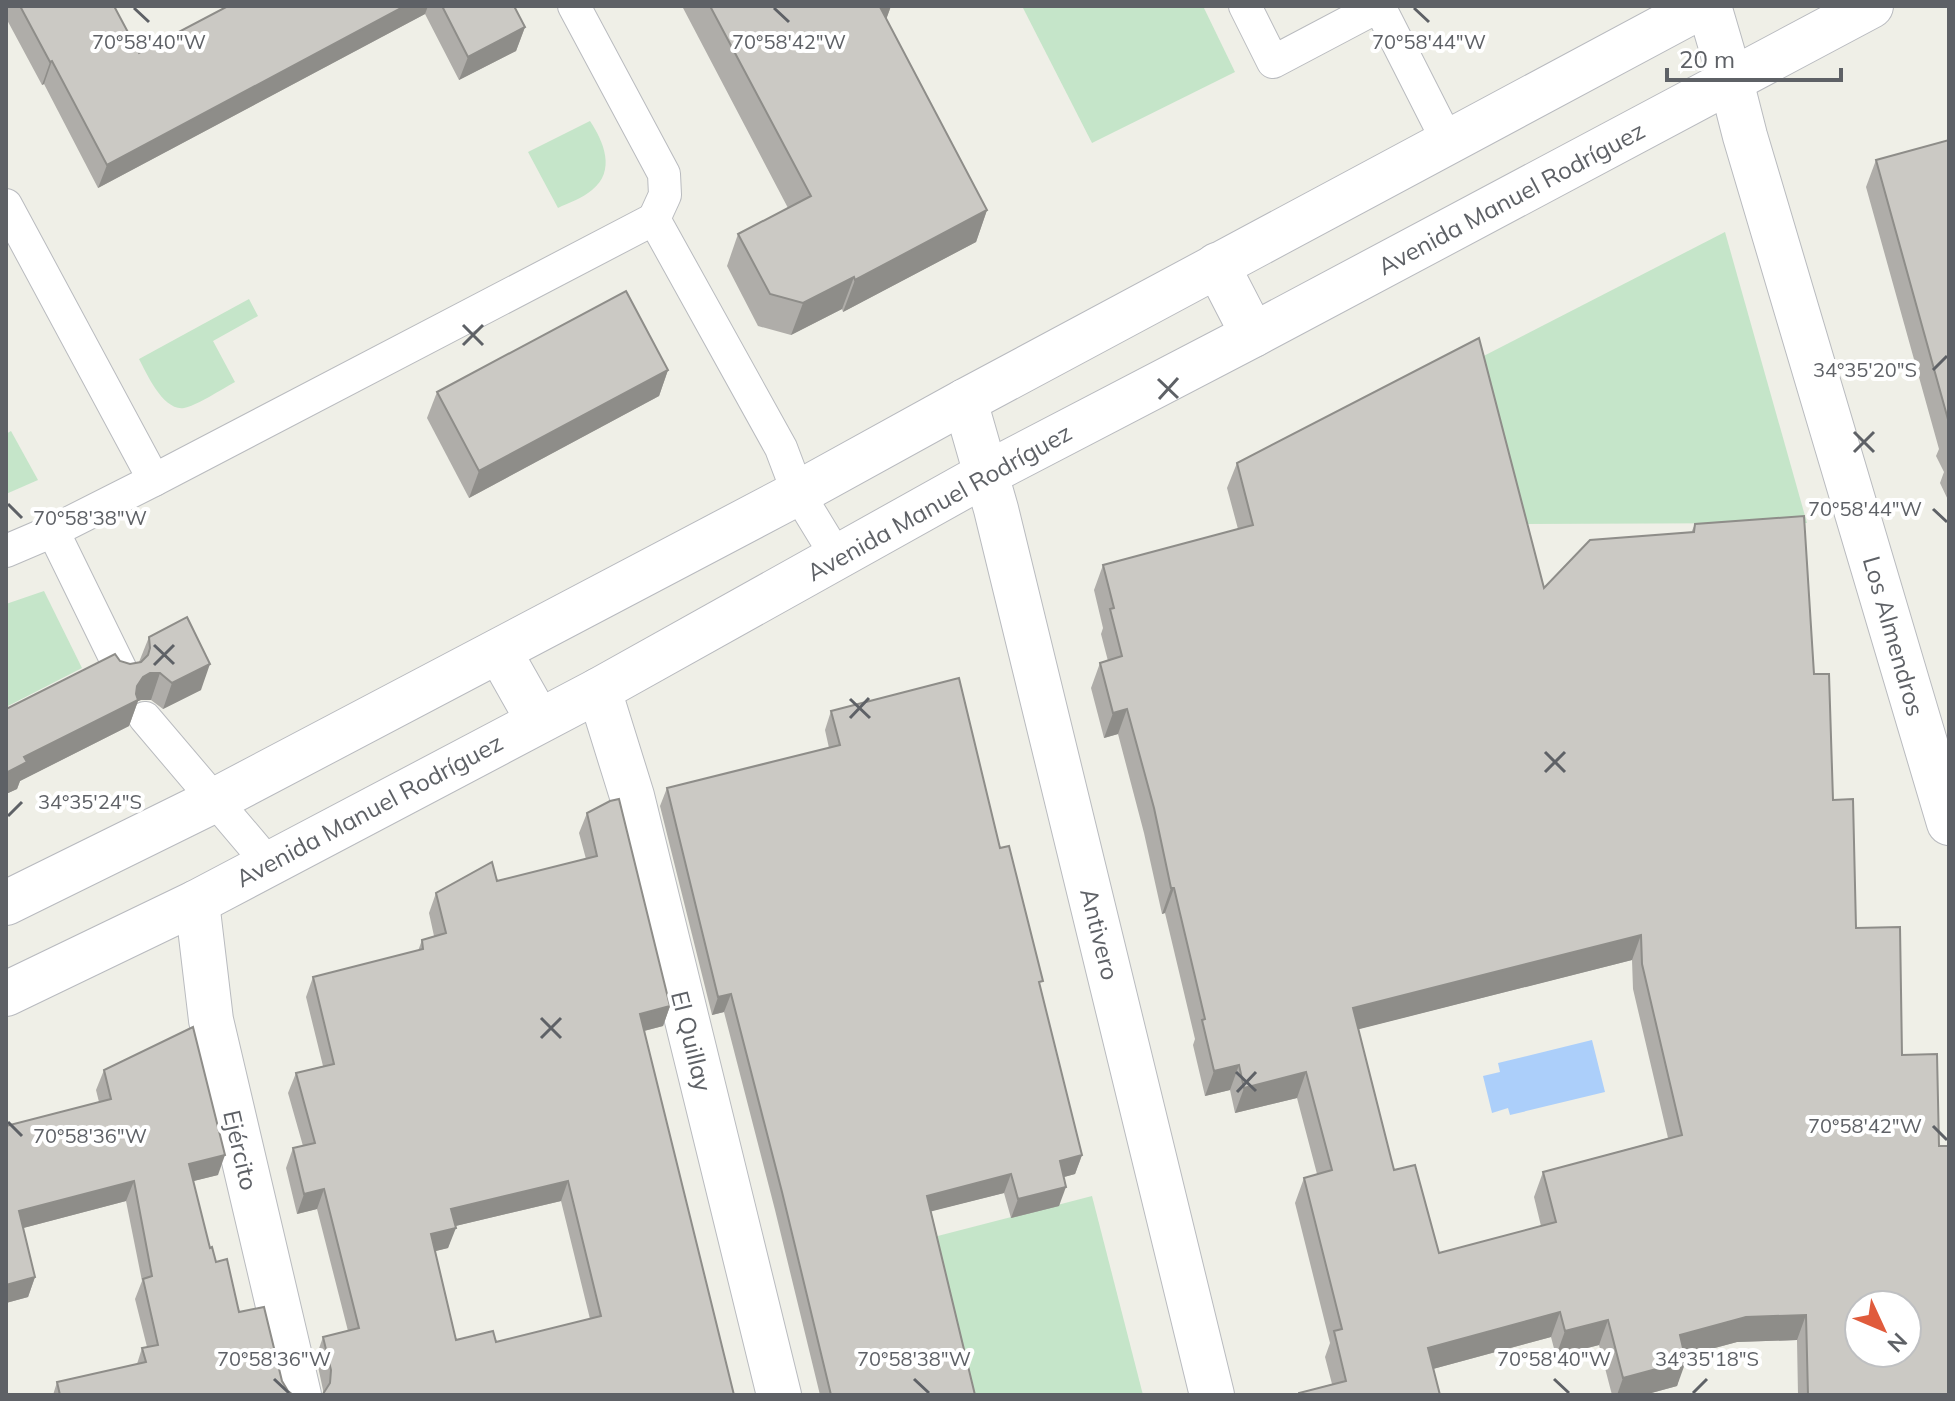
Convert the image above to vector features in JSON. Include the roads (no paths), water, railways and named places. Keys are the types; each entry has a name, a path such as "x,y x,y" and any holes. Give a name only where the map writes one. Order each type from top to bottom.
{"main road":[{"path":"6,903 215,800 798,493 1702,6"},
{"name":"Los Almendros","path":"1709,6 1949,823"},
{"name":"Avenida Manuel Rodríguez","path":"6,994 197,902 599,690 986,474 1871,6"},
{"path":"1217,265 1253,335"},
{"name":"Antivero","path":"965,401 1000,523 1212,1395"},
{"path":"499,651 538,720"},
{"name":"El Quillay","path":"599,690 632,796 779,1395"},
{"name":"Ejército","path":"197,902 211,1020 299,1395"}],"lane":[{"path":"6,551 154,480 654,219 665,195 664,174 574,6"},
{"path":"1245,6 1273,62 1379,6 1448,142"},
{"path":"6,205 154,480"},
{"path":"654,219 781,448 798,493 837,557"},
{"path":"53,531 122,672"},
{"path":"145,718 269,864"}],"water":[{"path":"1592,1040 1605,1092 1510,1115 1508,1108 1492,1113 1483,1076 1500,1072 1498,1063"}]}
